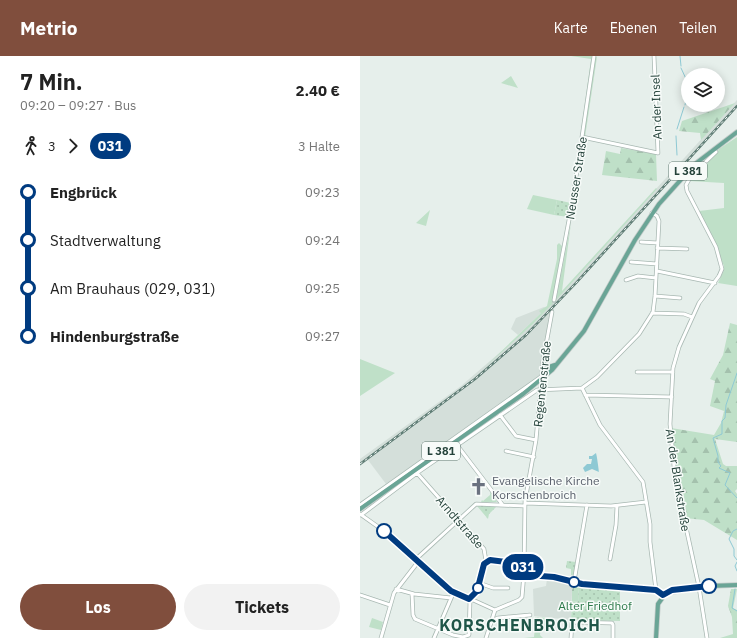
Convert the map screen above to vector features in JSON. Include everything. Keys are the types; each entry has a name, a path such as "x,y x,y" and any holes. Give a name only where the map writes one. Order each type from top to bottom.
{"main road":[{"name":"L 381","path":"360,509 542,378 559,363 589,324 632,245 652,213 687,172 709,152 737,132"},
{"path":"543,363 550,367 559,363"},
{"path":"656,638 657,605 663,595 671,591 699,587 737,585"}],"street":[{"name":"Neusser Straße","path":"554,300 572,204 594,56"},
{"name":"An der Insel","path":"582,137 658,153 654,56"},
{"name":"An der Blankstraße","path":"707,638 699,587 675,472 670,426 673,372 679,347 700,302 722,270 722,262 686,185 691,176 716,152"},
{"path":"486,638 494,610 490,607 453,593 382,528 360,514 500,415 541,389 582,388 595,379 621,353 641,331 652,313 656,296 658,218 652,213"},
{"path":"641,242 658,243"},
{"path":"657,248 687,249"},
{"path":"631,262 657,264"},
{"path":"657,271 714,283"},
{"path":"626,280 638,276 656,278"},
{"path":"656,296 680,298"},
{"name":"Regentenstraße","path":"494,610 521,599 524,573 525,505 534,457 543,363 552,312"},
{"path":"652,313 683,314 692,317"},
{"path":"637,372 673,372"},
{"path":"360,505 542,378"},
{"path":"582,388 601,428 642,480 656,590"},
{"path":"585,395 672,397"},
{"path":"500,415 515,436 536,440"},
{"path":"457,445 502,504"},
{"path":"506,451 534,457"},
{"name":"Arndtstraße","path":"417,473 484,549 486,561 471,600"},
{"path":"380,638 396,589 417,561 458,519 478,503 617,506 646,502"},
{"path":"574,582 587,505"},
{"path":"610,559 616,528 617,506"},
{"path":"486,561 523,564"},
{"path":"524,573 528,575 550,576 574,582 614,588 656,590 663,595"},
{"path":"479,582 493,588 508,588"},
{"path":"396,589 412,594 451,598"},
{"path":"434,638 453,593"},
{"path":"412,594 414,617 442,631 465,637 469,635 471,600"},
{"path":"360,595 390,605"},
{"path":"491,621 498,618 530,615"},
{"path":"572,638 572,622 612,623 613,638"}],"shaded area":[{"path":"737,100 737,108 551,311 539,376 535,380 386,484 368,460 360,466 360,459 461,386 533,324"},
{"path":"544,307 546,308 518,335 511,329 516,318"},
{"path":"547,579 574,585 572,590 571,620 534,616 533,589 546,586"}],"green space":[{"path":"571,56 592,56 579,147 591,59"},
{"path":"595,56 597,57 585,137 583,134"},
{"path":"511,76 518,88 501,83"},
{"path":"735,103 701,140 700,133 679,131 682,121 708,112 725,112 725,106"},
{"path":"737,137 737,286 718,283 724,270 724,266 699,211 724,208 724,183 689,181 695,173 717,153 719,149"},
{"path":"621,148 656,154 657,181 602,175 606,151 620,154"},
{"path":"656,188 657,189 556,300 571,223 562,291"},
{"path":"533,195 557,200 554,215 527,209"},
{"path":"557,200 571,203 568,217 554,215"},
{"path":"430,210 426,226 416,223"},
{"path":"559,243 562,246 553,301 556,300 533,324 483,369 541,313 539,311 547,306 557,259 557,245"},
{"path":"730,323 737,325 737,442 715,439 723,464 726,466 737,466 737,489 735,491 737,494 737,540 704,520 685,518 677,477 671,428 714,435 721,423 724,411 710,406 715,381 710,379 723,355"},
{"path":"360,359 395,373 360,396"},
{"path":"490,492 497,502 481,502 490,495"},
{"path":"477,506 497,506 489,514 488,519"},
{"path":"567,561 576,562 574,575 571,575 571,569 566,568"},
{"path":"574,585 579,587 578,602 572,601 572,590"},
{"name":"Alter Friedhof","path":"579,587 620,591 620,621 571,620 572,601 578,602"},
{"path":"731,589 737,589 733,608 737,610 737,638 720,638 733,634 732,617 728,606"},
{"path":"535,617 548,618 546,630 541,630 541,627 535,627"},
{"path":"372,618 383,622 381,630 369,627"},
{"path":"535,627 541,627 540,635 543,638 524,638 534,637"}],"water":[{"path":"596,453 599,472 592,469 585,472 583,468 587,464 591,464 592,459 589,459 589,456"}],"waterway":[{"path":"680,56 681,66"},
{"path":"677,129 682,112"},
{"path":"676,136 677,155"},
{"path":"737,373 726,405 725,418 722,421 722,434 713,438 718,456 718,462 721,466 719,468 730,473 725,485 737,498"},
{"path":"737,529 733,531 729,539 734,549 734,556 737,560"},
{"path":"737,562 735,566 737,571"},
{"path":"735,589 732,608 737,611"}],"tunnel":[{"path":"552,312 554,300"}],"railway":[{"path":"360,464 475,379 526,335 576,283 737,106"}],"bus line":[{"name":"031","path":"384,531 451,591 458,596 469,599 470,597 472,598 477,591 482,567 486,561 490,560 523,564 524,572 528,575 556,577 588,585 656,590 663,595 672,590 709,586"}],"place":[{"name":"Evangelische Kirche Korschenbroich","path":"479,487"}],"district":[{"name":"KORSCHENBROICH","path":"520,625"}]}
